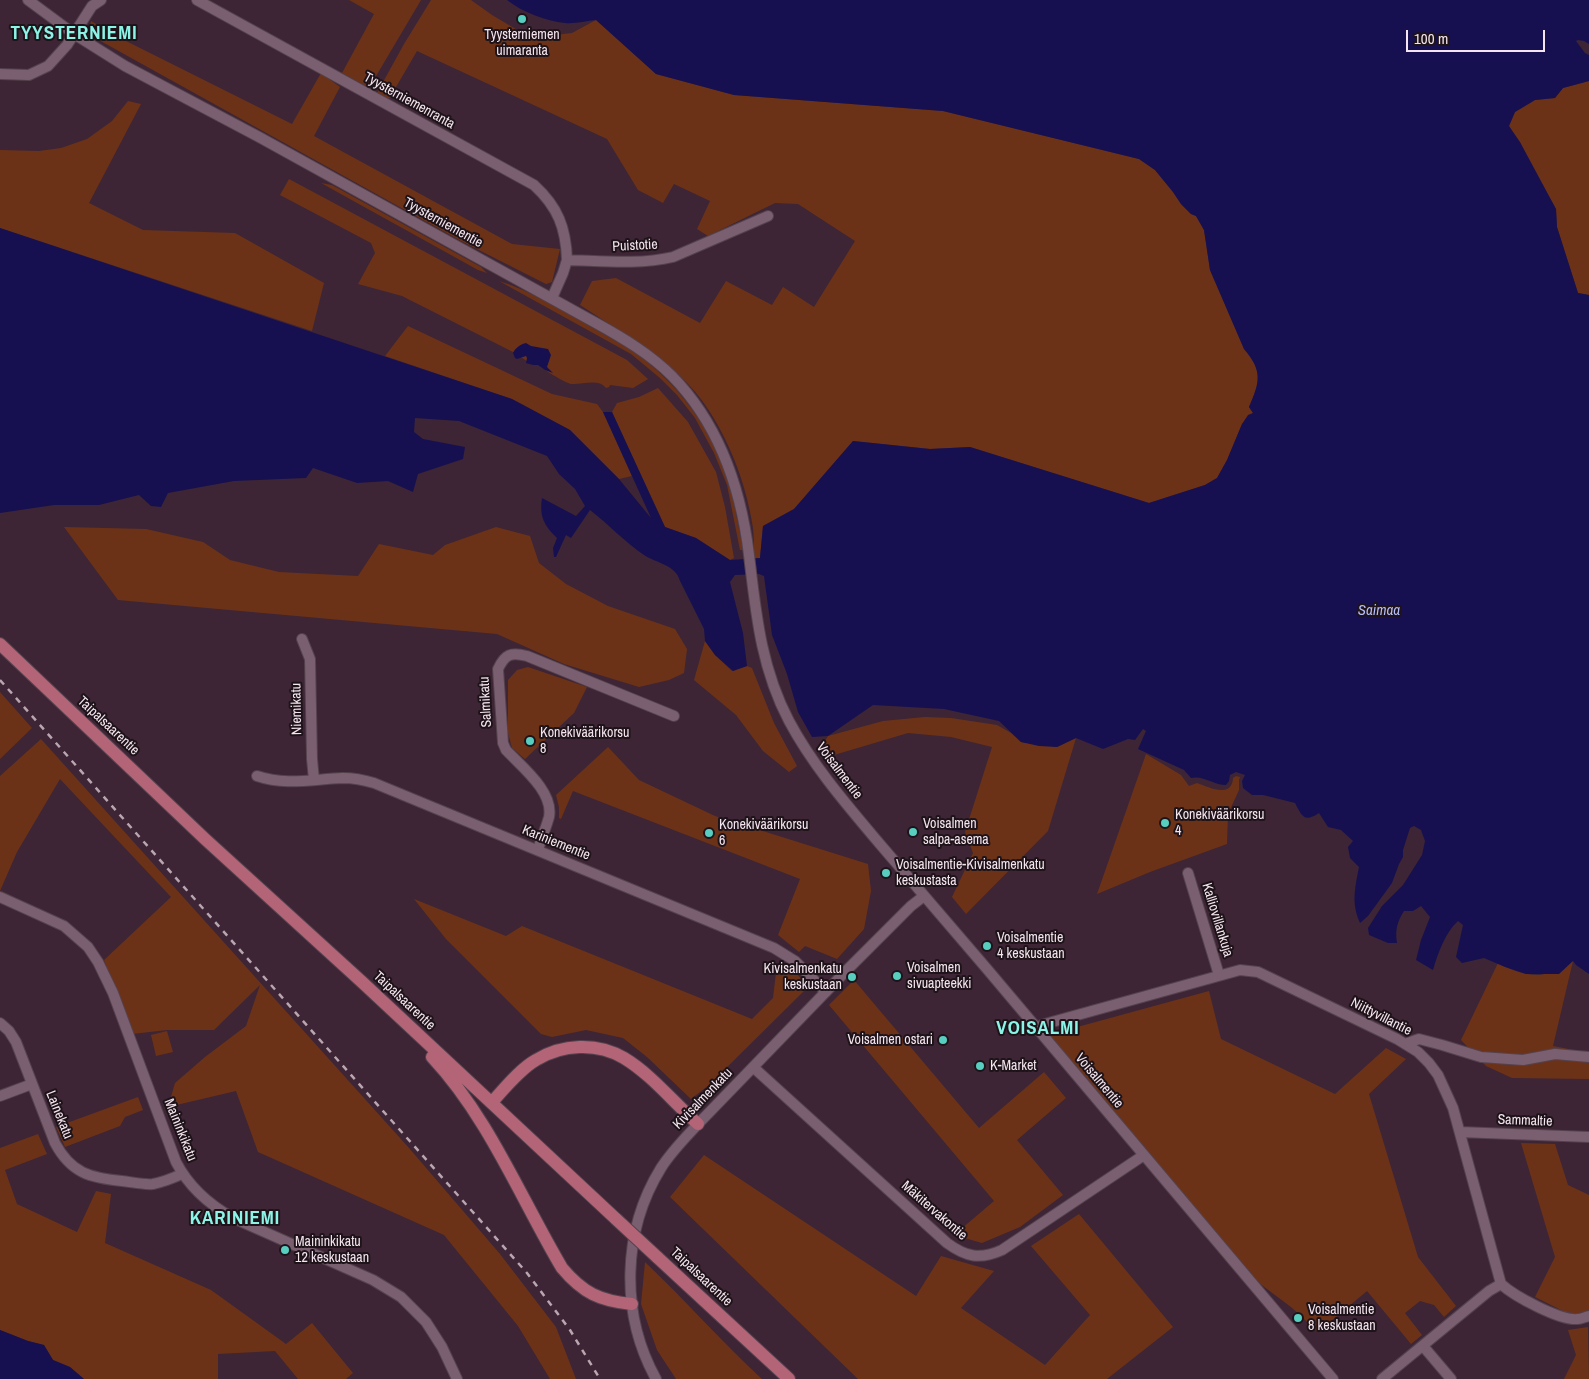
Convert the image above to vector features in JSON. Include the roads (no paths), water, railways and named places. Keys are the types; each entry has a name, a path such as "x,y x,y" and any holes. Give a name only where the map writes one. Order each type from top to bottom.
{"main road":[{"name":"Taipalsaarentie","path":"0,644 205,839 492,1102 789,1379"},
{"path":"362,982 448,1074 465,1097 494,1142 562,1268 573,1281 596,1297 632,1304"},
{"path":"492,1102 535,1060 569,1047 590,1047 607,1050 623,1057 698,1124"}],"street":[{"name":"Tyysterniementie","path":"28,0 74,34 142,76 259,137 552,298 637,348 671,375 687,393 710,426 731,474 738,496 748,553"},
{"path":"0,74 29,75 48,66 74,34 92,6 101,0"},
{"name":"Tyysterniemenranta","path":"197,0 534,185 552,204 559,218 566,239 567,260"},
{"name":"Puistotie","path":"567,260 614,262 659,260 673,257 768,216"},
{"path":"552,298 567,260"},
{"name":"Voisalmentie","path":"748,553 758,628 767,669 789,721 819,770 1333,1379"},
{"name":"Niemikatu","path":"302,639 310,660 314,780"},
{"name":"Salmikatu","path":"538,850 549,817 549,807 541,787 506,750 503,743 498,669 502,660 516,653 527,656 674,716"},
{"name":"Kariniementie","path":"257,776 268,780 284,782 344,778 374,783 774,948 795,961 826,992"},
{"name":"Kalliovillankuja","path":"1188,874 1219,975"},
{"name":"Kivisalmenkatu","path":"656,1379 642,1348 632,1304 631,1263 633,1241 639,1218 653,1183 684,1138 910,906 924,896"},
{"name":"Maininkikatu","path":"0,897 64,926 88,947 98,962 113,993 182,1174 198,1193 222,1211 372,1280 401,1296 426,1322 442,1347 457,1379"},
{"name":"Niittyvillantie","path":"1038,1029 1042,1025 1052,1022 1240,970 1258,972 1405,1044 1429,1063 1438,1075 1453,1108 1501,1284"},
{"name":"Lainekatu","path":"0,1023 9,1031 16,1042 55,1143 61,1154 70,1164 81,1172 99,1179 146,1184 162,1182 182,1174"},
{"path":"1405,1044 1419,1039 1481,1057 1523,1060 1555,1054 1589,1057"},
{"name":"Mäkitervakontie","path":"753,1067 947,1244 967,1255 991,1255 1002,1250 1144,1155"},
{"path":"0,1096 32,1084"},
{"name":"Sammaltie","path":"1460,1132 1589,1137"},
{"path":"1382,1379 1488,1291 1501,1284 1510,1292 1560,1317 1577,1320 1589,1316"},
{"path":"1423,1346 1451,1379"}],"water":[{"name":"Saimaa","path":"507,0 1589,0 1589,44 1584,41 1576,41 1585,53 1589,55 1589,81 1563,88 1555,98 1535,100 1515,112 1509,126 1520,142 1556,209 1557,227 1578,293 1589,295 1589,974 1573,961 1559,974 1526,974 1484,958 1462,963 1456,957 1463,925 1458,921 1446,937 1433,970 1416,960 1430,917 1421,906 1413,911 1404,911 1397,926 1397,943 1388,943 1369,935 1368,928 1382,906 1403,885 1422,855 1425,841 1421,830 1414,826 1410,828 1403,850 1403,857 1392,883 1368,916 1360,923 1355,909 1355,889 1359,867 1350,858 1348,847 1353,841 1341,830 1328,827 1319,813 1307,818 1304,817 1295,803 1263,795 1252,795 1243,788 1242,781 1245,775 1236,772 1230,775 1226,785 1195,777 1191,778 1184,770 1138,749 1146,731 1143,729 1135,740 1128,739 1103,749 1076,738 1057,747 1039,746 1021,742 999,721 944,709 873,705 828,736 812,737 798,712 787,674 772,635 764,576 759,574 735,575 730,582 743,633 747,666 733,671 715,655 705,641 704,629 674,571 637,550 590,510 571,538 566,535 556,557 554,557 553,548 557,538 549,529 542,515 542,498 576,516 585,506 575,489 559,474 547,456 459,421 415,418 414,432 423,439 465,447 463,459 418,474 413,492 388,481 357,483 313,468 306,478 234,481 168,493 161,507 151,506 139,495 99,505 54,505 0,513 0,228 512,399 570,430 619,479 651,518 603,412 612,412 665,527 696,538 730,560 760,558 763,526 794,509 853,441 930,449 970,447 1149,503 1205,485 1217,478 1227,460 1242,424 1248,415 1253,413 1249,407 1256,390 1257,370 1244,349 1210,270 1204,230 1196,216 1191,214 1181,204 1155,170 1139,159 943,111 734,95 656,74 596,20 577,23 558,22 527,12"},
{"path":"526,343 531,346 548,349 551,355 547,367 553,373 538,365 526,363 526,356 515,358 513,353 515,349"},
{"path":"0,1330 44,1345 53,1360 70,1367 84,1379 0,1379"}],"railway":[{"path":"0,680 527,1273 570,1330 600,1379"}],"place":[{"name":"Tyysterniemen uimaranta","path":"522,19"},
{"name":"Konekiväärikorsu 8","path":"530,741"},
{"name":"Konekiväärikorsu 4","path":"1165,823"},
{"name":"Voisalmen salpa-asema","path":"913,832"},
{"name":"Konekiväärikorsu 6","path":"709,833"},
{"name":"Voisalmentie-Kivisalmenkatu keskustasta","path":"886,873"},
{"name":"Voisalmentie 4 keskustaan","path":"987,946"},
{"name":"Voisalmen sivuapteekki","path":"897,976"},
{"name":"Kivisalmenkatu keskustaan","path":"852,977"},
{"name":"Voisalmen ostari","path":"943,1040"},
{"name":"K-Market","path":"980,1066"},
{"name":"Maininkikatu 12 keskustaan","path":"285,1250"},
{"name":"Voisalmentie 8 keskustaan","path":"1298,1318"}],"district":[{"name":"TYYSTERNIEMI","path":"74,34"},
{"name":"VOISALMI","path":"1038,1029"},
{"name":"KARINIEMI","path":"235,1219"}]}
